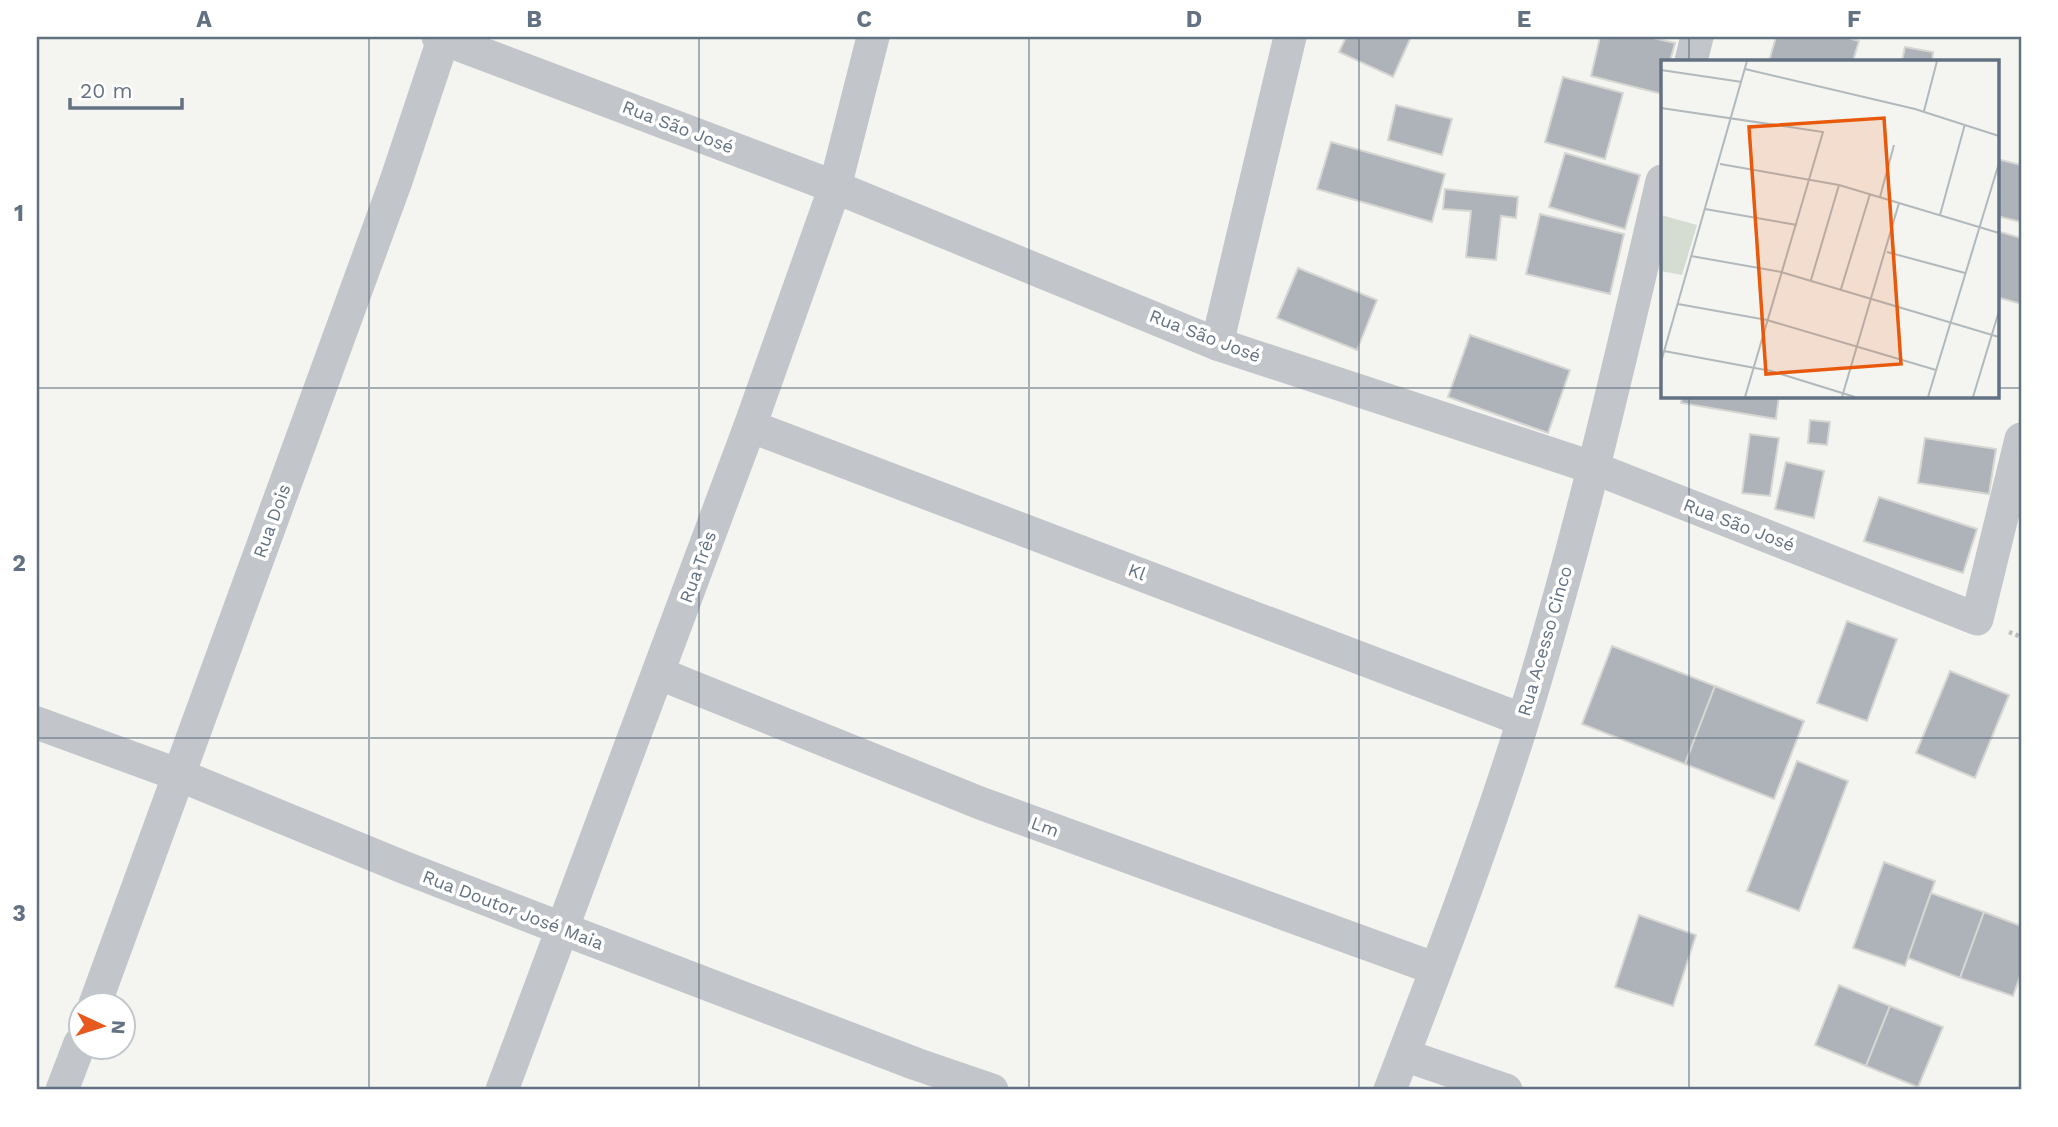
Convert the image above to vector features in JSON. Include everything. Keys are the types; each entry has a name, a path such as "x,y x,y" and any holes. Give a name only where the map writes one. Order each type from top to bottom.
{"street":[{"name":"Rua São José","path":"442,37 835,187 1217,344 1594,468 1978,619 2021,439"},
{"name":"Rua Dois","path":"100,990 396,181 442,37"},
{"name":"Rua Três","path":"502,1090 659,673 835,187 873,37"},
{"path":"1217,344 1290,37"},
{"path":"1691,60 1697,37"},
{"name":"Rua Acesso Cinco","path":"1390,1090 1457,914 1523,720 1594,468 1661,185"},
{"name":"Kl","path":"750,426 1523,720"},
{"name":"Lm","path":"659,673 980,803 1436,969"},
{"name":"Rua Doutor José Maia","path":"37,723 179,775 943,1082 992,1090"},
{"path":"1404,1055 1506,1090"},
{"path":"62,1090 73,1060"}],"building":[{"path":"1346,37 1411,37 1393,77 1339,52"},
{"path":"1600,37 1649,37 1675,43 1670,60 1661,60 1661,94 1591,76"},
{"path":"1776,37 1845,37 1859,41 1853,60 1769,60"},
{"path":"1905,47 1933,52 1932,60 1902,60"},
{"path":"1563,77 1623,93 1605,159 1545,142"},
{"path":"1396,105 1452,119 1442,155 1388,140"},
{"path":"1331,142 1445,174 1432,222 1317,189"},
{"path":"1565,153 1640,175 1625,229 1549,207"},
{"path":"1998,159 2021,165 2021,222 1998,216"},
{"path":"1445,189 1518,197 1516,218 1501,216 1496,260 1466,257 1471,211 1443,209"},
{"path":"1540,214 1624,234 1610,294 1526,274"},
{"path":"1998,231 2021,238 2021,304 1998,297"},
{"path":"1298,268 1377,300 1357,350 1277,318"},
{"path":"1470,335 1570,370 1548,433 1448,397"},
{"path":"1682,397 1779,397 1776,419 1681,403"},
{"path":"1810,420 1830,422 1827,445 1808,443"},
{"path":"1750,434 1779,438 1770,496 1742,493"},
{"path":"1925,438 1996,449 1989,494 1918,483"},
{"path":"1786,462 1824,471 1814,518 1775,509"},
{"path":"1879,497 1977,529 1963,573 1864,541"},
{"path":"1847,621 1897,639 1867,721 1817,703"},
{"path":"1612,646 1715,686 1685,764 1582,724"},
{"path":"1950,671 2009,695 1975,778 1916,753"},
{"path":"1715,686 1804,721 1774,799 1685,764"},
{"path":"1797,761 1848,781 1799,911 1747,891"},
{"path":"1884,862 1935,881 1905,966 1853,948"},
{"path":"1931,893 1984,912 1960,978 1908,958"},
{"path":"1984,912 2021,926 2021,973 2013,996 1960,978"},
{"path":"1639,915 1696,935 1673,1006 1615,987"},
{"path":"1839,985 1890,1006 1866,1066 1815,1045"},
{"path":"1890,1006 1943,1027 1918,1087 1866,1066"}]}
